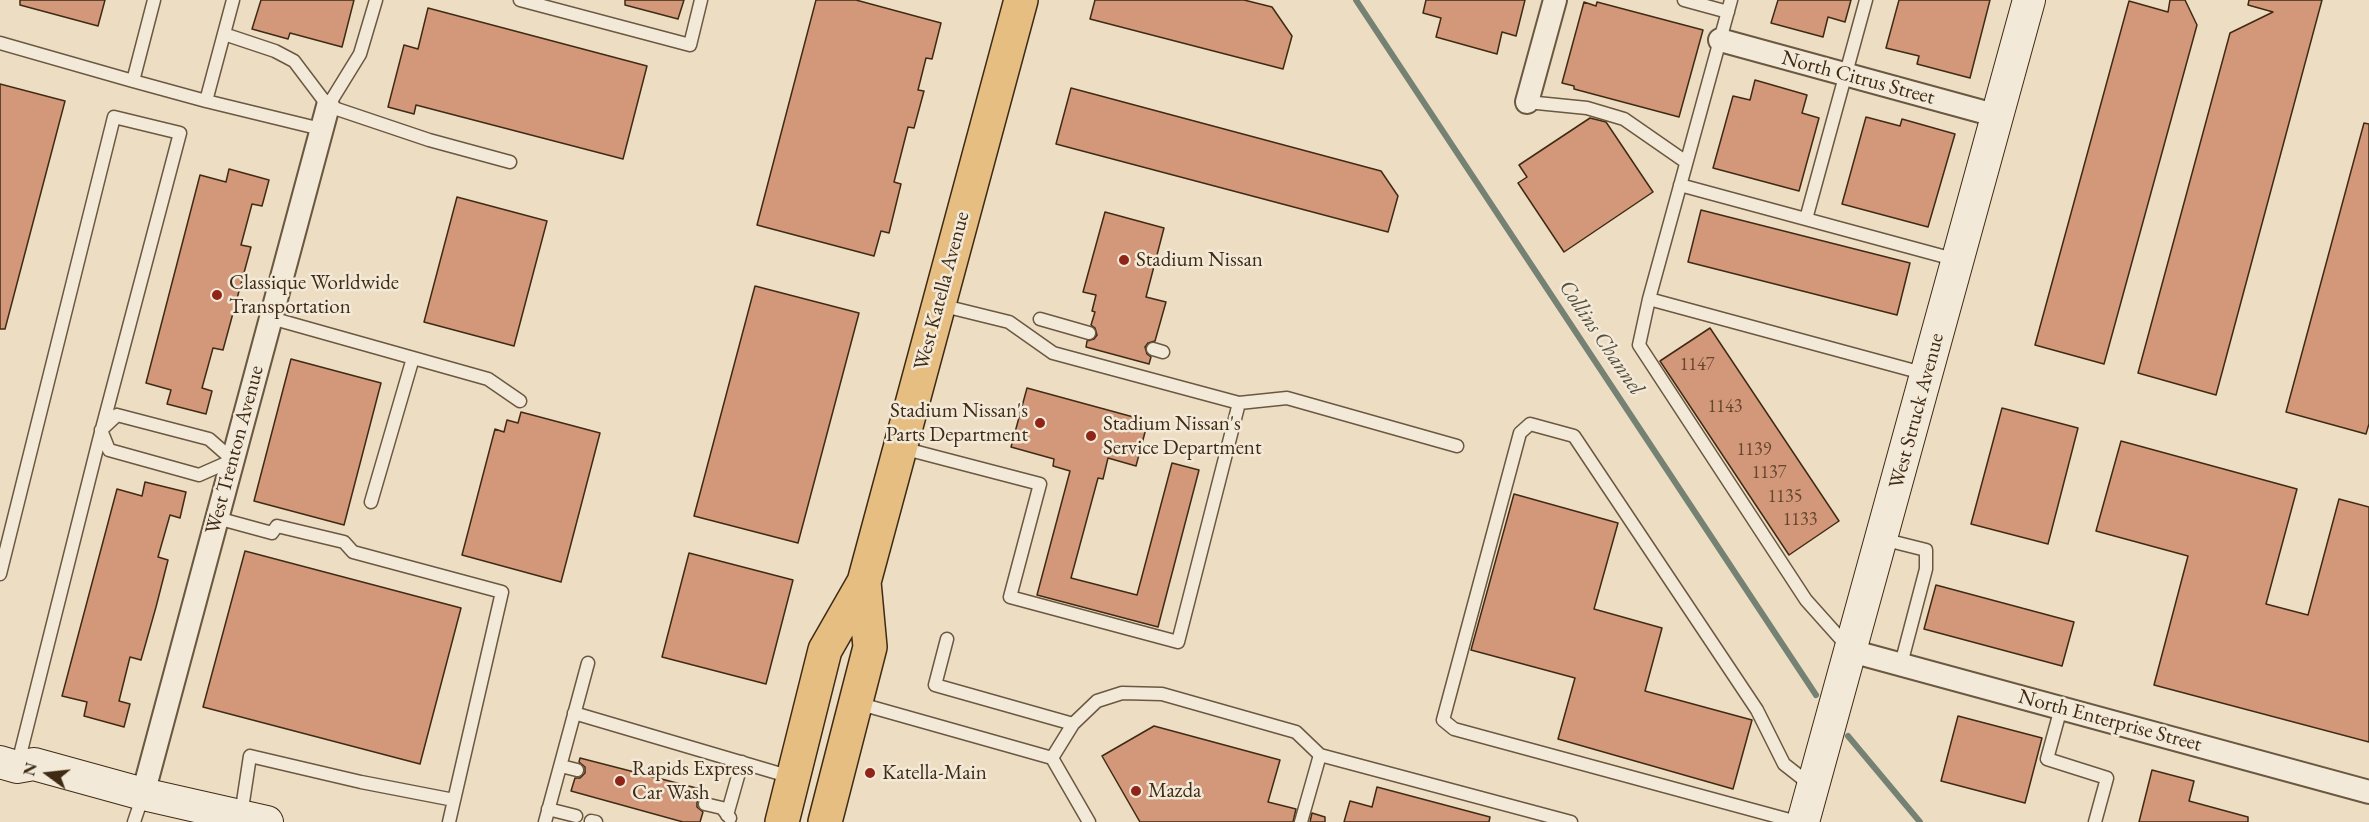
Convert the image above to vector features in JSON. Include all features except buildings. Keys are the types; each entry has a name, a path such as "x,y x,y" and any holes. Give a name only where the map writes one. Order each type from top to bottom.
{"main road":[{"name":"West Katella Avenue","path":"782,822 825,650 864,582 1021,0"},
{"name":"West Katella Avenue","path":"825,822 870,647 864,582"}],"street":[{"path":"1527,102 1555,0"},
{"name":"West Struck Avenue","path":"1803,822 2029,0"},
{"name":"North Citrus Street","path":"1719,40 1998,116"},
{"name":"West Trenton Avenue","path":"138,808 328,106"},
{"name":"North Enterprise Street","path":"1851,651 2369,792"},
{"path":"8,764 34,764 138,808 254,819"}],"lane":[{"path":"133,81 154,0"},
{"path":"206,101 233,0"},
{"path":"328,106 360,54 376,0"},
{"path":"520,0 543,3 690,45 701,0"},
{"path":"1684,0 1729,6 1649,299 1639,345 1806,600 1851,651"},
{"path":"1806,219 1866,0"},
{"path":"224,34 275,51 294,61 328,106 429,140 510,162"},
{"path":"0,43 206,101 321,129"},
{"path":"1527,102 1587,108 1624,119 1686,162"},
{"path":"0,574 114,117 180,133 101,430 8,764"},
{"path":"1680,185 1958,260"},
{"path":"1649,299 1927,374"},
{"path":"939,305 1008,322 1053,352 1239,403 1287,398 1457,446"},
{"path":"271,318 488,379 520,401"},
{"path":"1040,320 1089,333"},
{"path":"371,502 413,358"},
{"path":"900,448 1040,484 1010,597 1178,642 1239,403"},
{"path":"117,415 209,440 233,460 200,475 109,450 101,430 117,415"},
{"path":"1797,822 1454,729 1443,720 1520,433 1530,424 1574,436 1757,710 1784,764 1813,786"},
{"path":"217,518 272,533 277,526 344,542 353,552 502,592 449,822"},
{"path":"1882,539 1926,550 1926,569 1901,664"},
{"path":"947,639 935,685 1073,724"},
{"path":"545,822 588,663"},
{"path":"1052,758 1073,724 1097,701 1122,693 1162,694 1296,732 1320,755 1571,822"},
{"path":"855,703 1052,758 1089,822"},
{"path":"2061,708 2047,759 2107,778 2095,822"},
{"path":"574,713 793,777"},
{"path":"1301,822 1320,755"},
{"path":"254,819 250,756 361,782 454,800"},
{"path":"729,818 742,762"},
{"path":"561,766 577,770"},
{"path":"705,804 722,808 729,818"},
{"path":"548,809 576,816"}],"waterway":[{"name":"Collins Channel","path":"1356,0 1816,695"},
{"name":"Collins Channel","path":"1848,736 1920,822"}],"place":[{"name":"Stadium Nissan","path":"1124,260"},
{"name":"Classique Worldwide Transportation","path":"217,295"},
{"name":"Stadium Nissan's Parts Department","path":"1040,423"},
{"name":"Stadium Nissan's Service Department","path":"1091,436"},
{"name":"Katella-Main","path":"870,773"},
{"name":"Rapids Express Car Wash","path":"620,781"},
{"name":"Mazda","path":"1136,791"}]}
